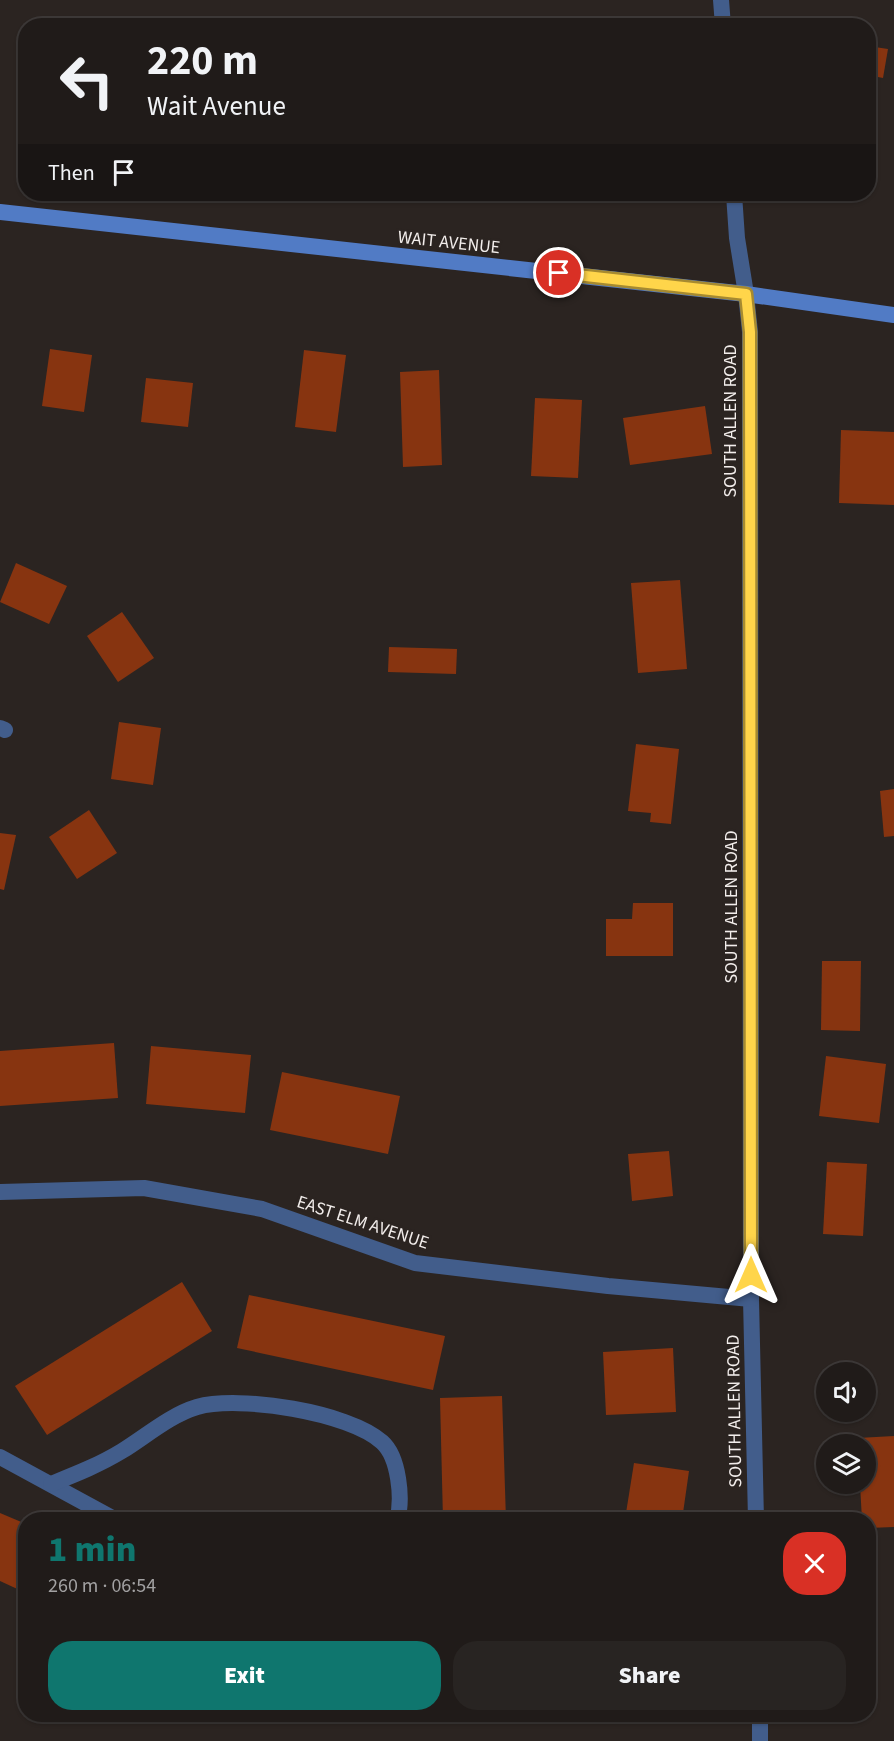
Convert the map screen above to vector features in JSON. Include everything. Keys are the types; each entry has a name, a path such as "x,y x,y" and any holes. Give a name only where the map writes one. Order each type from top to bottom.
{"main road":[{"name":"WAIT AVENUE","path":"0,212 746,294 894,315"}],"street":[{"path":"721,0 722,18"},
{"name":"SOUTH ALLEN ROAD","path":"734,201 737,238 750,332 751,1299 756,1512"},
{"name":"EAST ELM AVENUE","path":"0,1192 144,1188 262,1209 415,1263 609,1286 751,1299"},
{"path":"51,1484 94,1466 195,1407 228,1401 268,1403 352,1425 383,1442 396,1470 401,1504 399,1512"},
{"path":"0,1457 102,1512"},
{"path":"760,1722 760,1741"}],"building":[{"path":"876,47 888,49 883,78 876,77"},
{"path":"50,349 92,355 84,412 42,406"},
{"path":"304,350 346,355 336,432 295,427"},
{"path":"439,370 442,465 403,467 400,372"},
{"path":"146,378 193,383 188,427 141,422"},
{"path":"535,398 582,400 578,478 531,476"},
{"path":"705,406 712,454 630,465 623,418"},
{"path":"841,430 894,432 894,505 839,503"},
{"path":"16,563 67,586 49,624 0,602"},
{"path":"680,580 687,669 638,673 631,583"},
{"path":"122,612 154,658 118,682 87,636"},
{"path":"389,647 457,649 456,674 388,672"},
{"path":"119,722 161,728 153,785 111,779"},
{"path":"636,744 679,749 671,824 650,822 651,813 628,811"},
{"path":"894,789 894,836 884,837 880,791"},
{"path":"89,810 117,853 77,879 49,837"},
{"path":"0,833 16,835 4,890 0,889"},
{"path":"633,903 673,903 673,956 606,956 606,919 632,919"},
{"path":"822,961 861,961 860,1031 821,1030"},
{"path":"114,1043 118,1098 0,1106 0,1051"},
{"path":"151,1046 251,1055 245,1113 146,1104"},
{"path":"826,1056 886,1064 879,1123 819,1116"},
{"path":"282,1072 400,1096 388,1154 270,1130"},
{"path":"669,1151 673,1196 632,1201 628,1154"},
{"path":"827,1162 867,1164 863,1236 823,1234"},
{"path":"182,1282 212,1331 47,1435 15,1386"},
{"path":"249,1295 445,1336 433,1390 237,1348"},
{"path":"673,1348 676,1412 606,1415 603,1352"},
{"path":"502,1396 506,1512 443,1512 440,1398"},
{"path":"894,1436 894,1527 876,1528 876,1512 862,1512 861,1494 876,1494 876,1437"},
{"path":"634,1463 689,1471 683,1512 626,1512"},
{"path":"0,1513 18,1521 18,1589 0,1581"}],"route":[{"path":"559,273 746,294 750,332 751,1275"}]}
